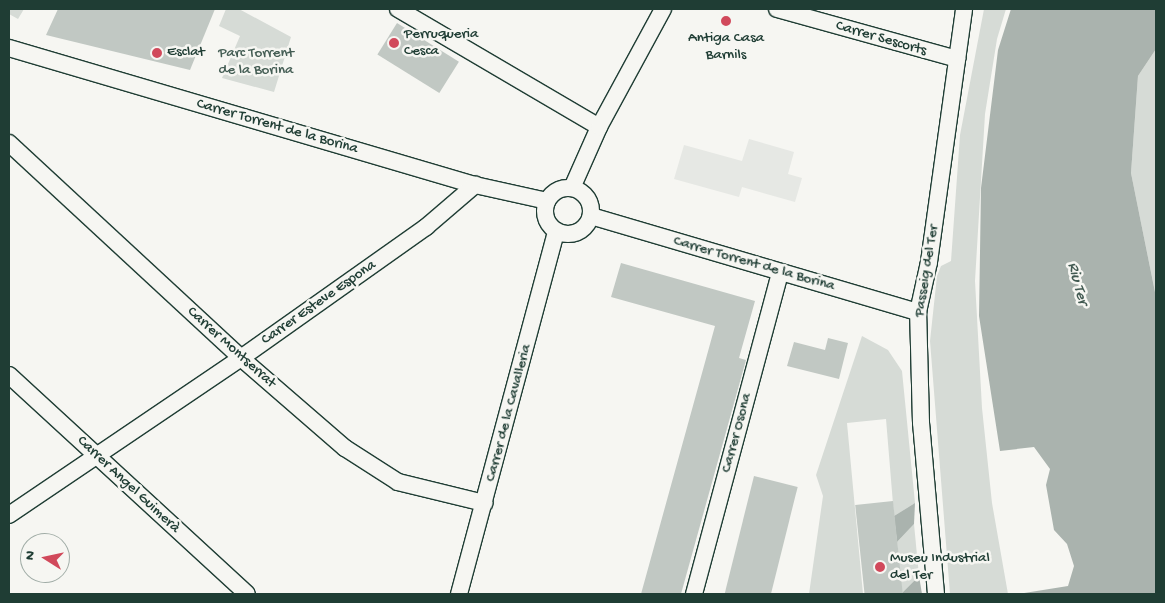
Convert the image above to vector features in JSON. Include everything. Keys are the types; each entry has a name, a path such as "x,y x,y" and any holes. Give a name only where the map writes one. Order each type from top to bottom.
{"street":[{"path":"398,9 599,127"},
{"path":"572,188 599,127 663,9"},
{"name":"Carrer Sescorts","path":"777,9 957,60"},
{"name":"Passeig del Ter","path":"936,594 922,423 918,312 929,262 964,9"},
{"name":"Carrer Torrent de la Borina","path":"9,48 475,185 546,201"},
{"name":"Carrer Montserrat","path":"9,143 241,358 345,448 379,472 398,482 484,503"},
{"name":"Carrer Esteve Espona","path":"9,515 94,454 241,358 426,227 475,185"},
{"path":"572,188 585,195 591,216 577,232 556,232 547,221 546,201 560,189 572,188"},
{"name":"Carrer Torrent de la Borina","path":"591,216 918,312"},
{"name":"Carrer de la Cavalleria","path":"459,594 556,232"},
{"name":"Carrer Osona","path":"694,594 780,272"},
{"name":"Carrer Angel Guimerà","path":"9,376 247,594"}],"shaded area":[{"path":"749,139 794,152 788,174 802,178 795,202 742,187 739,197 674,179 684,145 742,161"}],"green space":[{"path":"9,9 24,9 18,19 9,14"},
{"name":"Parc Torrent de la Borina","path":"226,9 239,9 291,37 274,92 222,78 240,36 219,26"},
{"path":"984,9 1006,9 997,39 985,114 975,281 982,408 992,503 1008,594 950,594 930,341 937,276 941,266 951,261 960,135"},
{"path":"1156,49 1156,297 1131,173 1138,76"},
{"path":"862,336 888,350 902,371 915,503 894,516 886,419 847,423 863,594 809,594 823,496 816,475"},
{"path":"914,524 919,576 902,593 897,542"}],"water":[{"name":"Riu Ter","path":"1011,9 1156,9 1156,49 1138,76 1131,173 1156,297 1156,594 1018,594 1068,586 1074,566 1067,544 1054,530 1046,485 1050,469 1034,447 1000,451 979,316 981,188 998,50"},
{"path":"915,503 914,524 897,542 894,516"},
{"path":"919,576 922,594 902,594 902,593"}],"building":[{"name":"Esclat","path":"58,9 215,9 190,70 46,35"},
{"path":"397,23 459,62 439,93 377,54"},
{"path":"621,263 755,301 739,358 746,360 681,594 641,594 715,326 611,297"},
{"path":"828,338 848,343 839,379 787,366 794,342 825,350"},
{"path":"754,476 798,487 771,594 725,594"},
{"name":"Museu Industrial del Ter","path":"893,501 903,593 865,594 855,505"}],"place":[{"name":"Antiga Casa Barnils","path":"726,21"},
{"name":"Perruqueria Cesca","path":"394,43"},
{"name":"Esclat","path":"157,53"},
{"name":"Museu Industrial del Ter","path":"880,567"}]}
